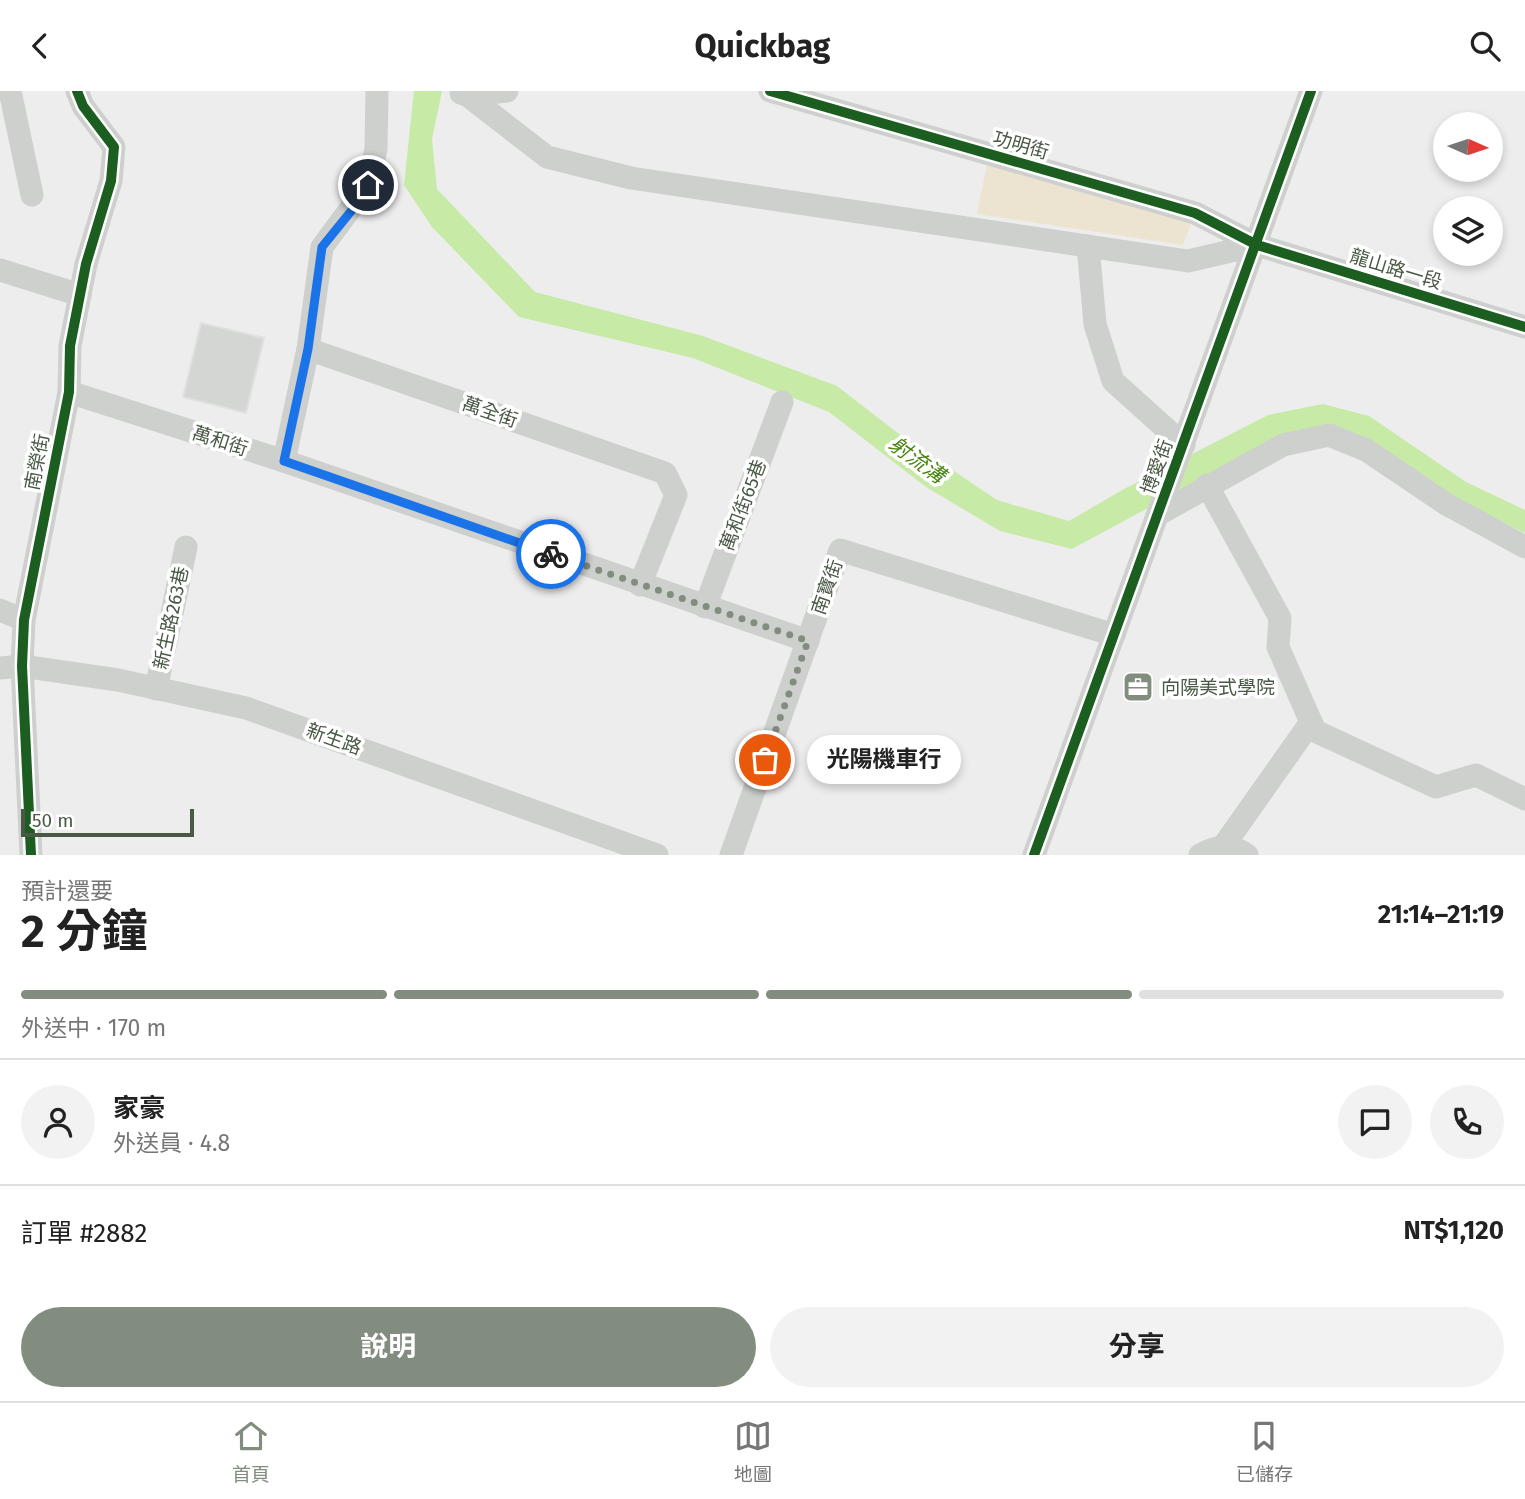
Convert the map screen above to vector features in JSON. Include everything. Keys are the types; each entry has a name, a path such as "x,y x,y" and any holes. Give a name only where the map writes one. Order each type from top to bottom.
{"street":[{"path":"10,91 32,195"},
{"name":"南榮街","path":"31,855 11,667 24,620 69,391 70,346 80,296 111,181 114,147 83,106 76,91"},
{"path":"284,461 308,349 322,247 368,185 376,149 377,91"},
{"path":"462,93 507,91"},
{"name":"功明街","path":"769,91 1195,213 1257,245"},
{"name":"博愛街","path":"1034,855 1311,91"},
{"path":"462,93 547,157 631,178 1188,261 1257,245"},
{"name":"龍山路一段","path":"1257,245 1525,327"},
{"path":"1088,246 1095,324 1113,381 1184,445"},
{"path":"0,270 80,296"},
{"name":"萬全街","path":"308,349 665,473 676,495 640,585"},
{"name":"萬和街","path":"69,391 284,461 808,641"},
{"name":"萬和街65巷","path":"705,607 782,403"},
{"path":"1158,514 1283,445 1329,435 1366,450 1446,504 1525,547"},
{"path":"1207,485 1280,618 1278,647 1315,731 1436,787 1476,775 1525,799"},
{"name":"新生路263巷","path":"156,689 186,547"},
{"name":"南寶街","path":"731,855 840,550 1114,635"},
{"path":"0,610 24,620"},
{"name":"新生路","path":"11,667 156,689 246,708 657,855"},
{"path":"1211,852 1311,722"},
{"path":"1211,852 1236,847 1247,855"}],"shaded area":[{"path":"989,154 1195,213 1183,245 977,214"}],"water":[{"name":"射流溝","path":"414,91 442,91 432,139 437,189 535,292 703,336 837,386 899,434 997,500 1069,521 1124,489 1268,415 1323,404 1369,416 1466,482 1525,510 1525,533 1446,494 1370,443 1272,441 1072,549 1000,531 926,487 829,412 693,358 519,317 432,227 404,185"}],"building":[{"path":"201,323 264,338 246,413 183,397"}],"cycle path":[{"path":"31,855 22,666 24,620 69,392 70,346 86,264 111,181 114,147 83,106 77,91"},
{"path":"770,91 1195,213 1257,245 1525,327"},
{"path":"1034,855 1311,91"}],"way so far":[{"path":"551,554 808,641 765,760"}],"place":[{"name":"向陽美式學院","path":"1138,687"},
{"name":"光陽機車行","path":"765,760"}],"route":[{"path":"368,185 322,247 308,349 284,461 551,554"}]}
